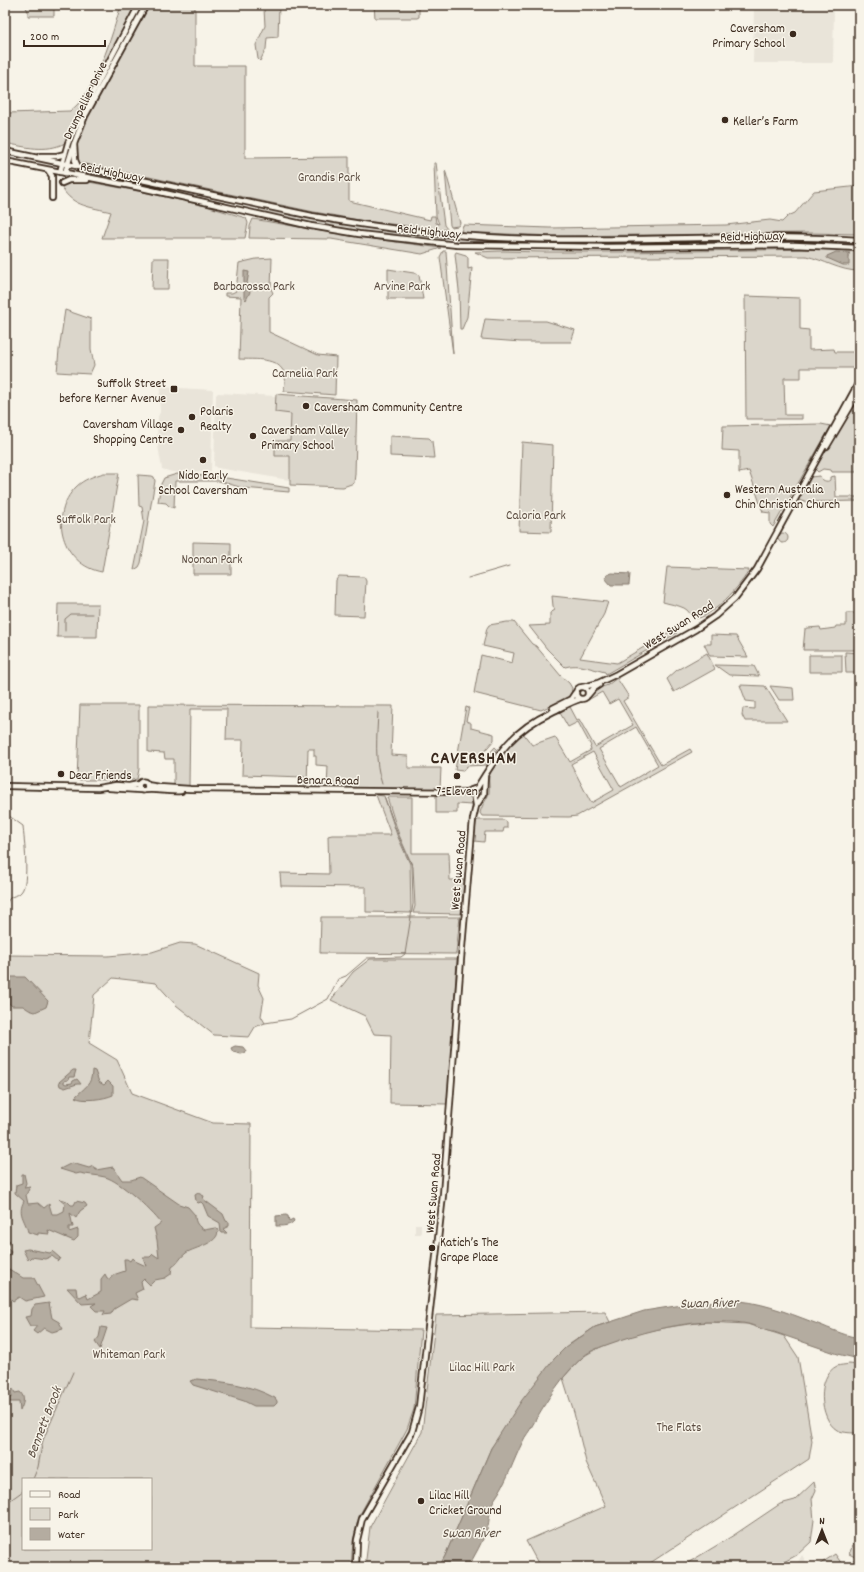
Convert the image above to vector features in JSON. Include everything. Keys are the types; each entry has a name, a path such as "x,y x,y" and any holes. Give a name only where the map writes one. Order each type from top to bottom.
{"main road":[{"name":"Drumpellier Drive","path":"65,164 65,154 68,143 82,111 139,5"},
{"name":"Drumpellier Drive","path":"65,164 87,112 146,5"},
{"path":"74,144 74,160 78,167"},
{"path":"5,150 38,156 57,156 65,154"},
{"name":"Reid Highway","path":"5,150 78,167 265,206 366,225 427,232 482,237 530,239 794,237 859,240"},
{"name":"Reid Highway","path":"5,161 263,216 359,234 457,245 607,247 794,245 859,248"},
{"path":"62,172 65,164"},
{"path":"48,170 52,176 52,198"},
{"path":"62,183 69,180 97,180"},
{"name":"West Swan Road","path":"582,687 602,681 617,674 699,628 735,598 757,568 859,382"},
{"name":"West Swan Road","path":"816,462 835,435 859,392"},
{"name":"West Swan Road","path":"588,695 593,688 610,680 617,674"},
{"path":"485,775 483,790 484,794 476,793 485,775 496,756 513,737 529,725 548,714 585,698 588,695 587,690 582,687 577,689 576,693 571,699 555,707 548,714"},
{"path":"576,693 577,697 580,699"},
{"name":"Benara Road","path":"5,786 101,788 116,785 143,787 173,792 190,789 476,793 480,788 483,790"},
{"name":"West Swan Road","path":"356,1567 357,1540 362,1519 412,1432 419,1407 443,1195 466,886 473,819 476,806 476,793"}],"shaded area":[{"name":"Caversham Primary School","path":"754,5 834,5 833,63 753,63"},
{"path":"162,387 213,390 211,472 172,472 162,469 157,440 158,417 160,412 159,395"},
{"name":"Caversham Valley Primary School","path":"218,393 276,396 275,412 291,413 289,480 217,468 214,466 216,395"},
{"path":"415,1224 421,1224 421,1234 415,1234"},
{"path":"802,1555 809,1567 795,1567"}],"green space":[{"path":"5,5 54,5 54,16 28,16 28,11 25,6"},
{"path":"121,5 135,5 65,143 50,148 35,148 5,143 5,123 9,123 8,113 70,111 79,103 88,91 102,62"},
{"name":"Grandis Park","path":"146,5 195,5 195,66 245,66 245,158 349,157 349,201 430,220 431,216 435,216 436,223 439,224 436,216 434,163 436,163 444,225 447,229 442,230 365,221 314,212 149,177 78,167 74,155 80,129"},
{"path":"267,5 279,5 278,37 267,38 266,49 260,61 258,59 256,45 265,26 264,9"},
{"path":"374,5 419,5 419,17 375,18"},
{"path":"445,171 460,223 458,226 451,227 450,225"},
{"path":"89,182 143,192 206,206 246,218 248,223 245,238 102,238 111,212 77,203 66,194 62,188 65,183"},
{"path":"859,186 859,234 809,233 554,236 461,232 463,225 550,228 726,225 770,220 782,222 788,216 795,213 814,191"},
{"path":"261,208 444,235 445,242 350,230 280,218 257,212"},
{"path":"253,219 344,235 441,248 422,254 331,239 249,238 250,226"},
{"path":"454,236 829,240 833,243 525,246 455,242"},
{"path":"818,249 859,250 859,271 852,271 806,256 488,258 475,252 624,252"},
{"path":"443,251 446,251 453,354 440,257"},
{"path":"456,252 466,255 468,258 468,269 472,268 467,317 462,329 460,329"},
{"path":"153,258 169,258 168,289 152,289"},
{"name":"Carnelia Park","path":"272,258 271,289 273,293 269,297 269,332 318,355 336,357 335,395 284,391 285,375 282,369 277,365 272,362 259,359 239,359 241,297 225,296 225,293 232,293 236,291 239,263 256,259"},
{"name":"Arvine Park","path":"388,269 419,275 423,299 388,299"},
{"path":"745,296 800,298 800,329 809,330 809,350 834,349 835,352 859,352 859,368 801,368 801,378 784,378 785,415 802,415 802,419 746,419"},
{"path":"65,310 91,319 91,349 94,365 90,374 57,372"},
{"path":"485,319 546,321 575,330 571,342 521,342 481,339"},
{"path":"276,394 357,400 354,483 343,487 290,485 290,456 275,456 275,441 290,441 291,414 275,412"},
{"path":"850,411 859,411 859,472 832,472 831,470 823,469 818,472 815,469"},
{"path":"821,424 831,426 773,527 770,524 770,513 763,512 749,471 739,473 739,451 722,450 723,426"},
{"path":"390,436 429,438 432,441 434,458 390,456"},
{"name":"Caloria Park","path":"522,442 553,445 551,532 519,531"},
{"name":"Suffolk Park","path":"104,473 119,473 102,572 88,567 77,560 69,549 61,524 67,498 76,487 86,480"},
{"path":"177,474 220,477 289,488 289,492 243,488 219,481 175,481 174,508 166,503 158,502 161,484 164,478"},
{"path":"138,475 152,476 154,477 155,481 141,563 139,567 134,570 144,521 142,507 139,506"},
{"path":"820,476 823,480 827,481 830,480 830,477 835,476 836,497 859,497 859,501 805,502 798,500 810,477"},
{"path":"783,533 788,538 783,543 778,538"},
{"name":"Noonan Park","path":"193,542 231,543 231,574 193,574"},
{"path":"667,567 749,570 746,576 725,600 709,613 695,618 684,608 663,602"},
{"path":"339,576 364,577 366,581 364,616 335,615 336,580"},
{"path":"552,596 608,602 604,614 580,658 617,663 671,631 677,633 606,674 605,672 585,667 565,667 547,649 529,626 550,625 550,613 555,610"},
{"path":"58,604 98,604 97,637 57,637"},
{"path":"846,613 859,613 859,650 803,650 805,629 820,627 821,630 835,628 836,626 846,626"},
{"path":"514,622 532,644 536,646 561,676 569,683 572,688 571,695 541,710 474,693 481,655 512,663 514,653 483,646 489,625"},
{"path":"711,635 736,636 748,657 710,656 704,644 711,644"},
{"path":"845,652 859,653 859,673 846,673"},
{"path":"707,653 715,669 674,692 667,679 677,670"},
{"path":"809,655 842,655 842,672 809,672"},
{"path":"715,665 754,666 759,676 729,675"},
{"path":"618,677 618,680 629,697 623,701 661,765 690,749 692,752 577,816 482,816 480,813 489,793 489,777 491,771 494,765 513,742 523,733 532,745 555,737 570,762 591,750 591,746 578,722 568,727 559,711 569,705 595,747 633,725 618,699 609,704 602,692 588,700 596,689 608,685","holes":["636,727 658,765 621,787 599,749","593,752 614,790 591,803 571,764"]},
{"path":"740,685 765,686 787,721 745,721 742,715 743,708 755,709 755,702 746,701"},
{"path":"770,686 793,688 794,700 779,700"},
{"path":"80,705 139,705 139,769 137,779 77,780"},
{"path":"148,705 393,706 391,755 408,756 408,768 441,768 440,789 327,788 328,766 316,765 314,749 308,749 307,786 305,786 305,777 242,775 243,740 226,740 227,709 190,709 189,786 174,785 174,759 165,759 164,753 148,752"},
{"path":"466,707 469,708 466,721 471,723 471,728 494,734 494,740 482,754 488,755 495,747 497,749 486,765 467,766 463,771 455,770"},
{"path":"376,795 384,796 397,835 410,864 411,913 366,912 366,887 281,886 280,873 329,874 328,836 391,835"},
{"path":"436,795 468,796 472,798 471,805 457,804 457,813 436,813"},
{"path":"387,797 412,797 412,853 449,853 450,880 464,880 461,914 413,913 415,906 413,867 399,835"},
{"path":"478,820 504,820 507,822 507,828 504,828 503,832 485,832 484,842 474,841 476,822"},
{"path":"321,917 460,917 456,954 320,953"},
{"name":"Whiteman Park","path":"180,943 195,944 259,973 258,985 264,998 261,1016 265,1023 255,1027 249,1037 214,1035 176,1005 156,983 113,978 94,995 89,1043 117,1060 132,1093 213,1123 251,1124 250,1327 421,1330 414,1409 407,1429 359,1516 353,1541 351,1567 5,1567 5,955 108,956 152,952"},
{"path":"370,959 457,959 448,1104 390,1103 391,1035 374,1034 365,1016 331,1000 353,972"},
{"name":"Lilac Hill Park","path":"605,1312 610,1322 595,1327 570,1344 491,1448 439,1567 365,1567 370,1527 422,1432 436,1315"},
{"name":"The Flats","path":"707,1322 747,1324 784,1336 798,1357 812,1441 809,1459 644,1567 540,1567 526,1541 606,1506 586,1462 574,1413 563,1378 586,1355 629,1336 676,1326"},
{"path":"849,1364 859,1365 859,1433 837,1430 831,1425 826,1417 822,1398 823,1388 830,1371 837,1366"},
{"path":"814,1482 816,1490 812,1499 814,1520 811,1542 797,1555 778,1565 764,1567 681,1567 734,1535 780,1504 795,1500"},
{"path":"859,1532 859,1559 849,1554"},
{"path":"835,1554 844,1567 816,1567"}],"water":[{"path":"836,252 850,253 849,265 843,265 827,258 827,256"},
{"path":"244,271 249,272 247,283 250,292 246,300 244,298"},
{"path":"612,573 630,574 629,585 611,585 605,578 607,575"},
{"path":"10,977 25,977 48,1001 46,1007 35,1012 23,1006 12,1006 5,1000 5,980"},
{"path":"235,1046 243,1047 246,1051 245,1053 241,1054 233,1052 231,1048"},
{"path":"73,1070 76,1070 74,1077 69,1077 68,1080 64,1081 64,1083 72,1083 77,1079 81,1084 65,1088 60,1086 59,1082"},
{"path":"92,1070 95,1071 99,1082 104,1085 108,1081 113,1086 113,1095 105,1098 94,1099 78,1099 75,1097 85,1088 91,1079"},
{"path":"72,1163 89,1168 93,1166 96,1170 113,1167 122,1180 131,1180 140,1177 179,1204 188,1207 195,1215 197,1224 204,1230 215,1228 218,1230 215,1239 184,1255 172,1267 171,1274 165,1278 155,1280 150,1285 144,1279 141,1282 143,1289 135,1293 138,1300 131,1299 114,1309 111,1314 103,1315 105,1311 96,1311 91,1306 96,1303 82,1304 67,1288 76,1288 77,1295 80,1297 86,1294 88,1299 101,1292 101,1279 105,1274 107,1278 110,1279 113,1275 125,1271 124,1259 130,1261 132,1258 146,1266 143,1257 150,1257 153,1254 159,1258 154,1228 161,1223 135,1197 119,1184 105,1177 80,1173 76,1174 60,1169"},
{"path":"22,1174 24,1174 26,1183 24,1188 30,1187 26,1195 28,1204 38,1203 44,1208 49,1204 52,1214 58,1214 64,1211 65,1204 59,1199 67,1201 71,1205 74,1205 76,1201 85,1203 87,1206 80,1211 76,1218 70,1213 73,1227 69,1227 69,1232 78,1229 78,1237 74,1241 48,1230 49,1234 38,1233 38,1235 28,1232 21,1213 24,1201 15,1193 16,1185 22,1183"},
{"path":"198,1193 204,1196 203,1199 223,1214 226,1221 229,1222 229,1226 223,1229 227,1233 221,1233 220,1223 208,1216 203,1204 196,1201 195,1195"},
{"path":"276,1216 288,1216 289,1221 293,1219 294,1221 288,1225 276,1226"},
{"path":"5,1237 10,1241 7,1247 11,1252 6,1260 5,1259"},
{"path":"28,1249 50,1253 52,1251 60,1258 58,1261 52,1256 45,1259 31,1257 28,1260 23,1250"},
{"path":"9,1269 23,1278 34,1278 44,1297 25,1301 19,1297 13,1301 5,1294 5,1270"},
{"name":"Swan River","path":"740,1301 793,1314 841,1333 859,1338 859,1359 838,1354 774,1332 738,1322 706,1322 669,1327 633,1336 593,1350 576,1363 562,1380 549,1397 524,1439 503,1486 492,1503 485,1534 468,1567 439,1567 491,1448 522,1400 554,1359 565,1348 595,1327 644,1311 701,1302"},
{"path":"49,1303 52,1318 59,1322 63,1329 52,1332 44,1328 37,1334 33,1331 37,1326 30,1326 25,1317 31,1316 32,1309 35,1305"},
{"path":"101,1327 107,1328 100,1349 95,1342 99,1337"},
{"path":"197,1379 227,1383 256,1390 275,1398 277,1403 274,1406 254,1406 244,1401 193,1385 190,1381"},
{"path":"13,1389 15,1393 20,1392 23,1397 23,1403 20,1411 19,1402 8,1402 7,1398 12,1397 11,1391"}],"waterway":[{"path":"468,578 509,566"},
{"path":"65,631 65,619 71,614 92,614"},
{"path":"378,712 377,758 379,775 382,784"},
{"path":"265,1023 291,1019 328,999 338,979 346,976 367,958 401,957 405,954 413,904 412,866 398,835 385,798"},
{"path":"5,813 23,826 26,871 24,887 19,894 10,898 5,906"},
{"name":"Bennett Brook","path":"33,1478 38,1467 43,1440 73,1372"},
{"name":"Bennett Brook","path":"5,1504 22,1492"}],"place":[{"name":"Caversham Primary School","path":"793,34"},
{"name":"Keller’s Farm","path":"725,120"},
{"name":"Suffolk Street before Kerner Avenue","path":"174,389"},
{"name":"Caversham Community Centre","path":"306,406"},
{"name":"Polaris Realty","path":"192,417"},
{"name":"Caversham Village Shopping Centre","path":"181,430"},
{"name":"Caversham Valley Primary School","path":"253,436"},
{"name":"Nido Early School Caversham","path":"203,460"},
{"name":"Western Australia Chin Christian Church","path":"727,495"},
{"name":"Dear Friends","path":"61,774"},
{"name":"7-Eleven","path":"457,776"},
{"name":"Katich’s The Grape Place","path":"432,1248"},
{"name":"Lilac Hill Cricket Ground","path":"421,1501"}],"district":[{"name":"CAVERSHAM","path":"474,757"}],"park label":[{"name":"Barbarossa Park","path":"254,285"}]}
